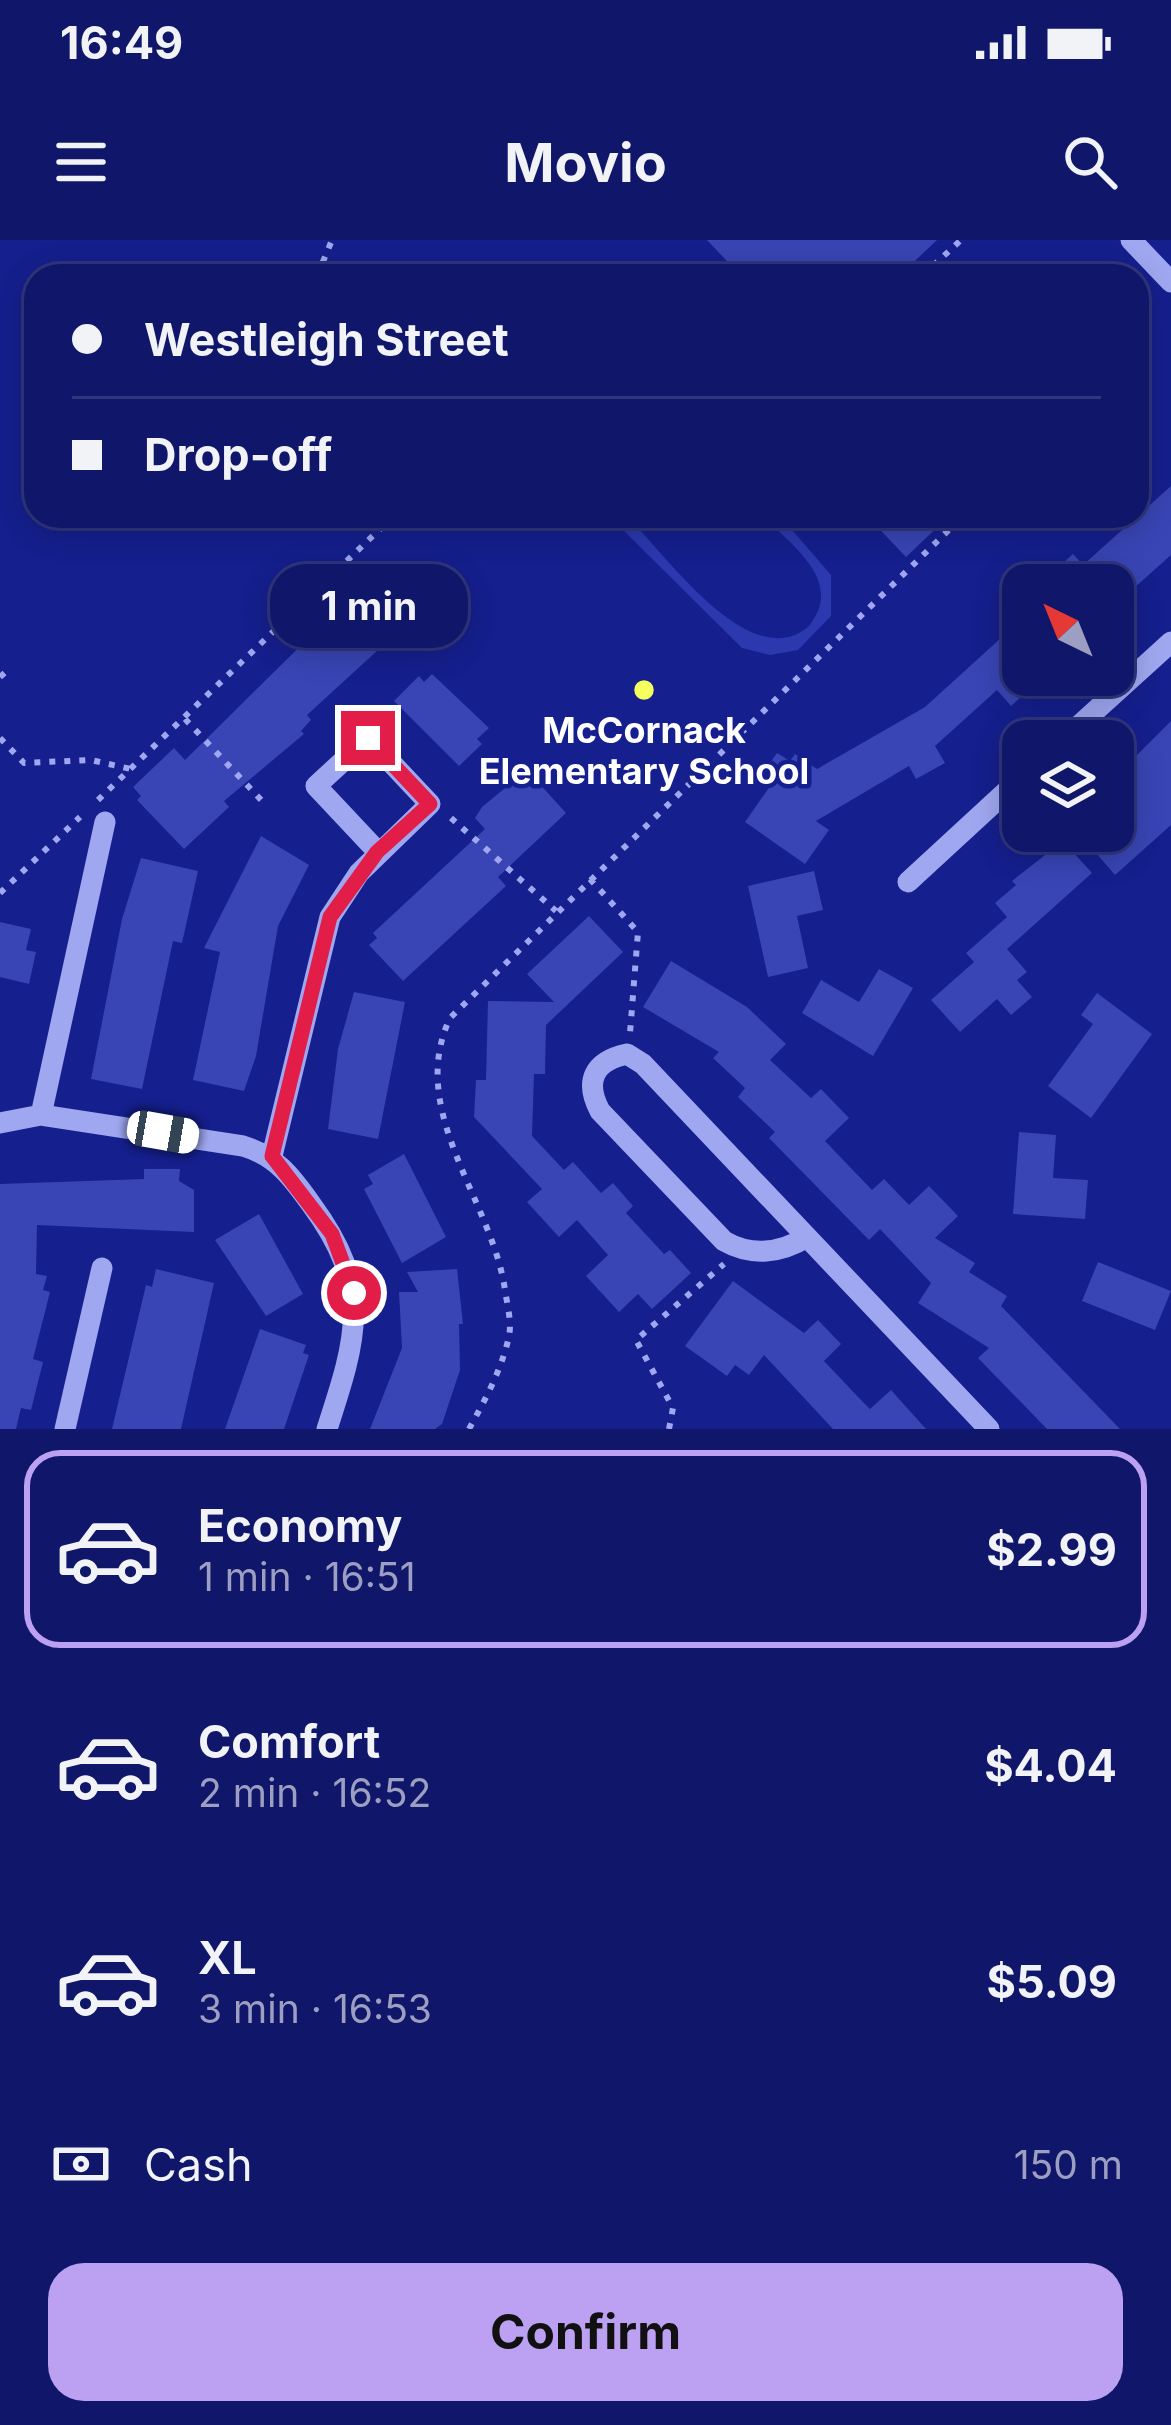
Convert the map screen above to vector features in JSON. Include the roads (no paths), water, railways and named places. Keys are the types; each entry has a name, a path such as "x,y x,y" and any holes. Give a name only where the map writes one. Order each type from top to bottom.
{"street":[{"path":"1131,240 1171,282"},
{"path":"1085,720 1171,642"},
{"path":"272,1156 330,917 377,852 430,804 368,738 316,786 377,852"},
{"path":"908,881 1002,795"},
{"path":"40,1115 105,822"},
{"path":"807,1238 789,1249 740,1250 724,1241 600,1111 590,1092 593,1072 608,1058 627,1054 643,1064 989,1429"},
{"path":"0,1123 40,1115 243,1146 272,1156 332,1234 354,1293 350,1358 327,1429"},
{"path":"65,1429 101,1268"}],"place":[{"name":"McCornack Elementary School","path":"644,690"}]}
